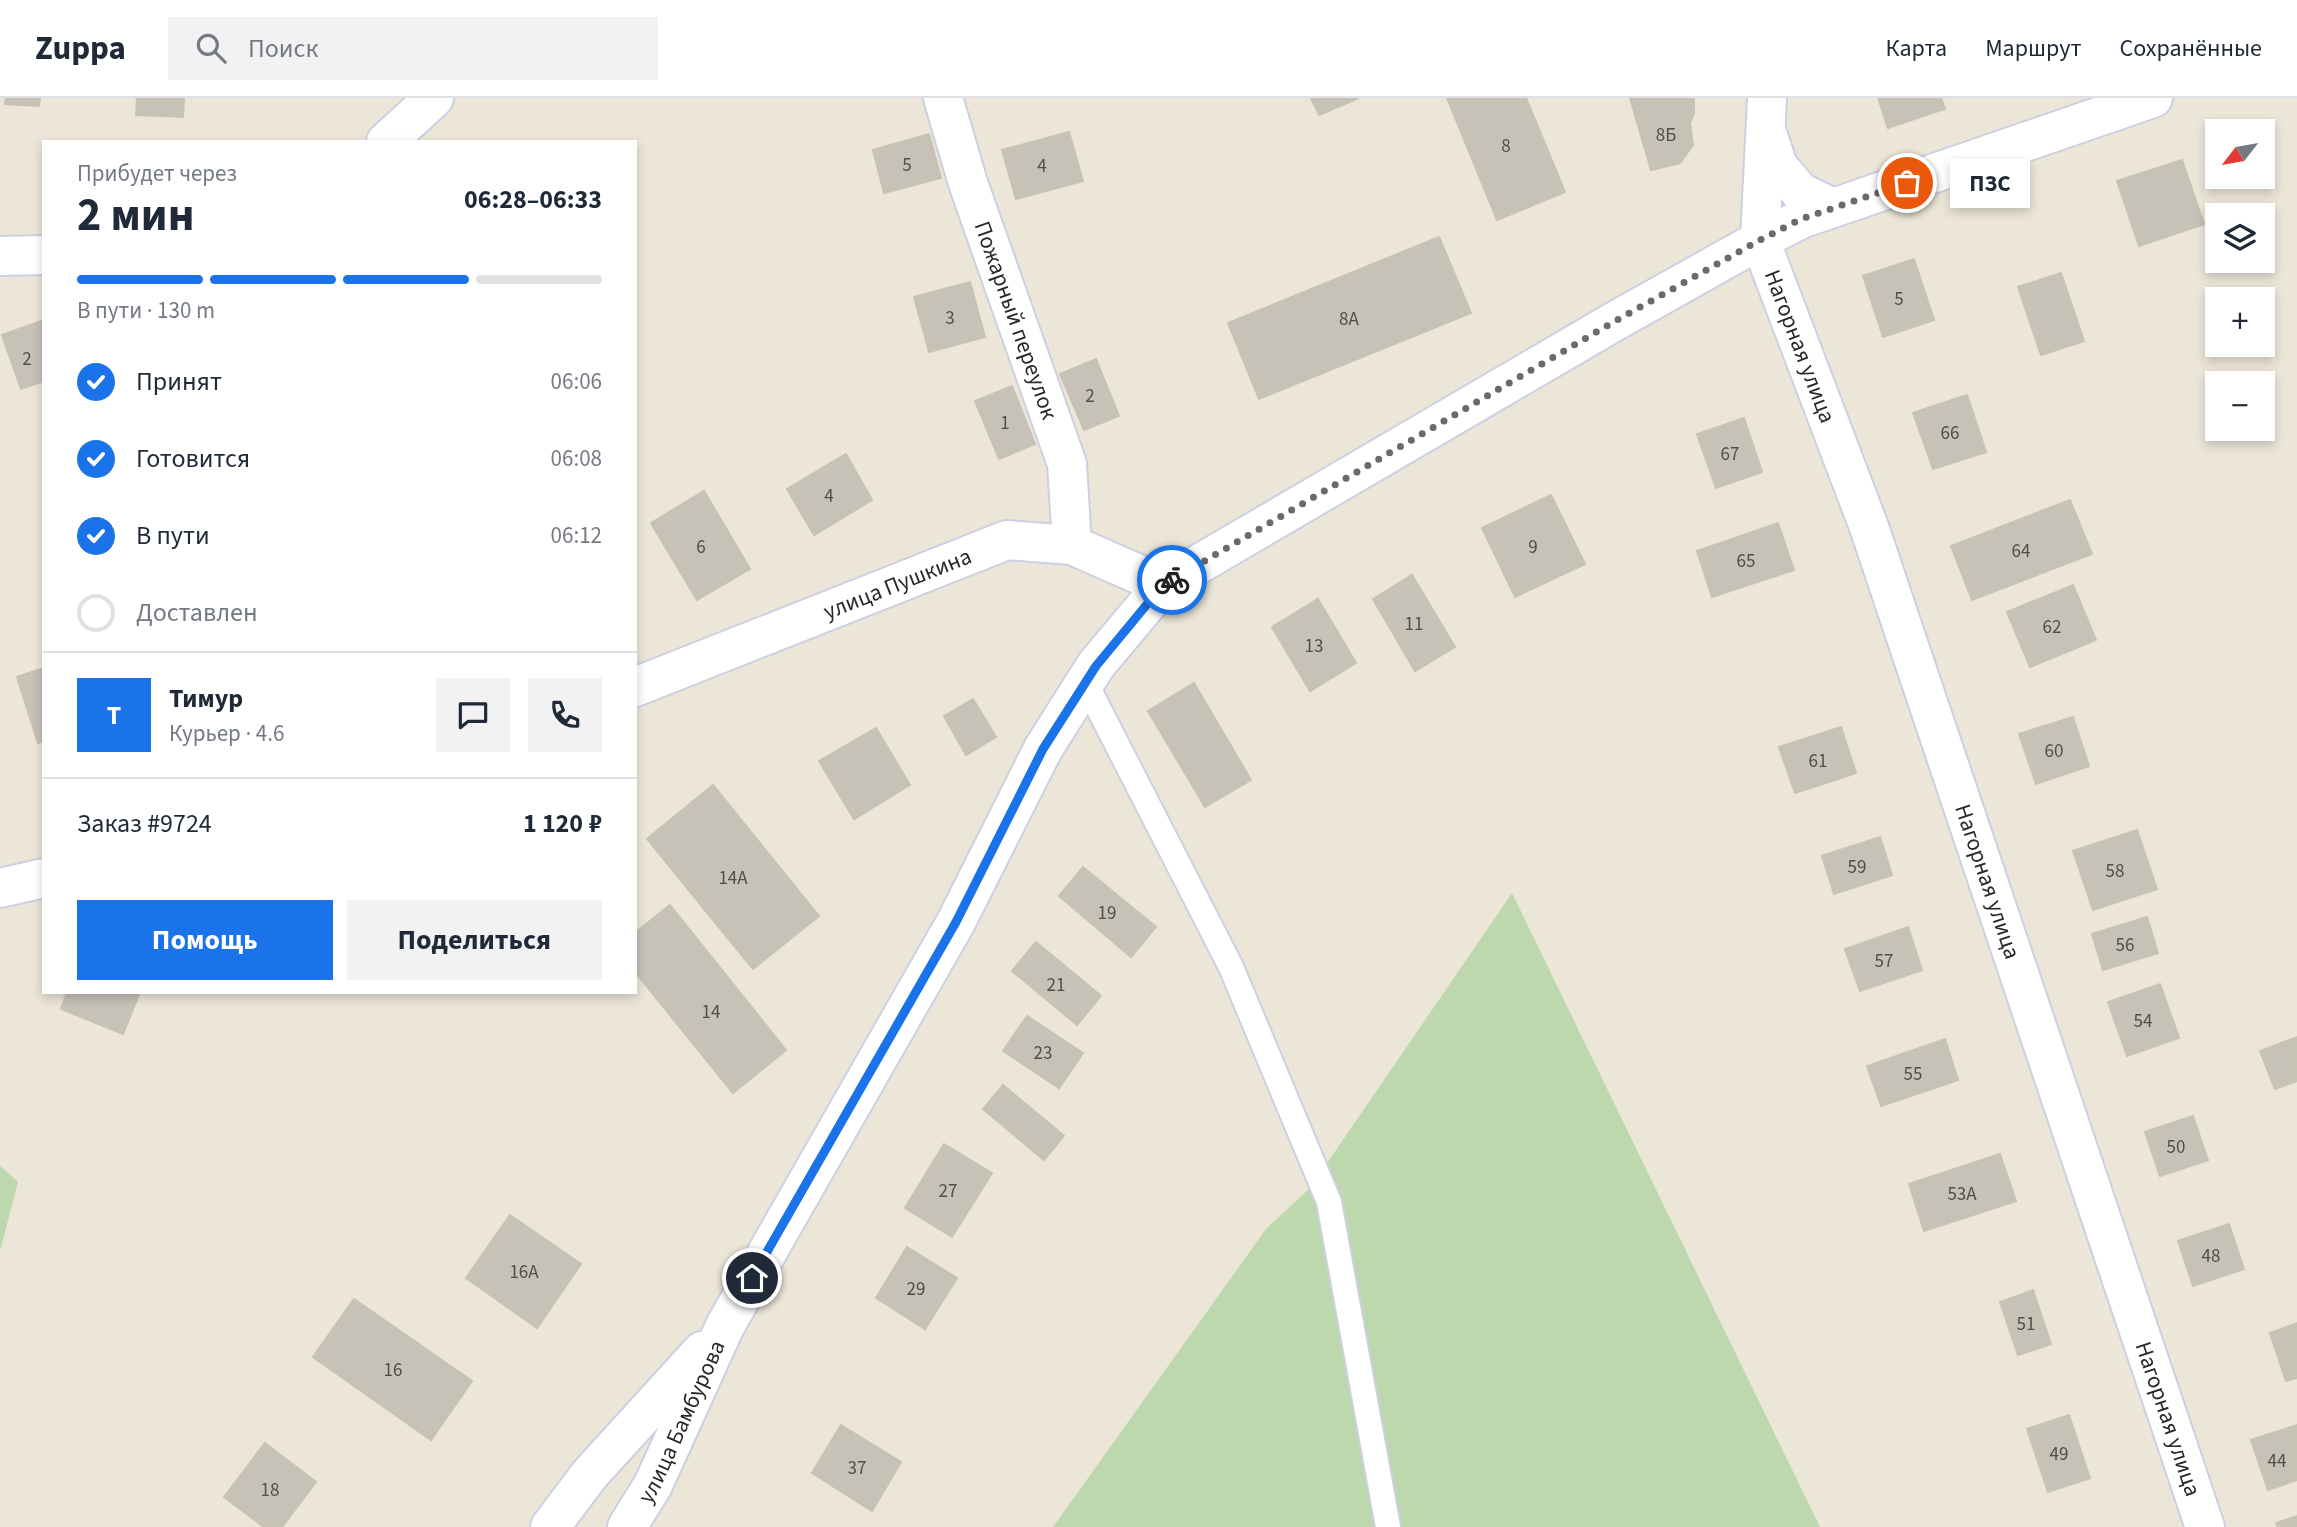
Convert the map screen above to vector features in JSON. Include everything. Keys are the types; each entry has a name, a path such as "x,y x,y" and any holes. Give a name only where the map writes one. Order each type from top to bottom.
{"street":[{"path":"388,140 434,98"},
{"name":"Пожарный переулок","path":"943,98 968,183 1067,464 1072,545"},
{"name":"улица Бамбурова","path":"628,1527 653,1485 725,1326 956,922 1043,749 1096,666 1163,585 1617,320 1801,219 2153,98"},
{"path":"1767,114 1778,166 1800,192 1833,208"},
{"path":"1760,240 1767,114"},
{"name":"Нагорная улица","path":"1760,240 1869,527 2205,1527"},
{"path":"0,256 42,255"},
{"name":"улица Пушкина","path":"637,686 1007,540 1072,545 1163,585"},
{"path":"0,888 42,878"},
{"path":"550,1527 590,1474 725,1326"}],"lane":[{"path":"1085,682 1231,967 1329,1202 1388,1527"}],"green space":[{"path":"1512,893 1820,1527 1053,1527 1266,1229 1310,1188"},
{"path":"0,1166 18,1182 0,1251"}],"building":[{"path":"6,98 40,98 39,106 5,104"},
{"path":"137,98 184,98 183,117 136,115"},
{"path":"1311,98 1359,98 1319,115"},
{"path":"1447,98 1526,98 1565,192 1497,220"},
{"path":"1630,98 1694,98 1694,113 1690,123 1693,145 1680,163 1651,170"},
{"path":"1878,98 1941,98 1945,109 1888,128"},
{"path":"1069,132 1083,181 1016,199 1002,150"},
{"path":"929,134 941,178 884,193 873,150"},
{"path":"2182,160 2204,224 2139,246 2117,181"},
{"path":"1439,237 1471,313 1259,399 1228,323"},
{"path":"1914,259 1934,320 1883,337 1863,276"},
{"path":"2061,273 2084,341 2041,355 2018,287"},
{"path":"970,282 985,337 929,352 914,297"},
{"path":"42,321 42,382 21,389 2,335"},
{"path":"1096,359 1119,416 1084,430 1060,374"},
{"path":"1012,386 1035,444 999,459 975,401"},
{"path":"1967,395 1986,452 1933,469 1913,413"},
{"path":"1744,418 1762,472 1716,488 1697,434"},
{"path":"846,454 872,500 814,535 787,489"},
{"path":"704,491 750,569 697,600 651,523"},
{"path":"1551,495 1585,564 1515,597 1482,528"},
{"path":"2070,500 2092,554 1972,600 1951,546"},
{"path":"1778,523 1794,570 1712,597 1697,551"},
{"path":"1412,575 1455,647 1415,671 1373,599"},
{"path":"2073,585 2096,640 2030,667 2007,612"},
{"path":"1318,599 1356,663 1310,691 1272,627"},
{"path":"42,669 42,742 38,743 17,677"},
{"path":"1194,683 1251,780 1205,807 1148,711"},
{"path":"973,699 996,737 966,755 944,716"},
{"path":"2073,717 2089,766 2036,784 2019,734"},
{"path":"1841,727 1856,773 1795,793 1779,747"},
{"path":"876,728 910,785 854,819 819,761"},
{"path":"713,785 819,916 753,969 647,839"},
{"path":"2137,830 2157,889 2093,910 2073,851"},
{"path":"1880,837 1892,875 1834,894 1822,856"},
{"path":"1083,867 1156,927 1131,957 1059,896"},
{"path":"670,905 786,1050 733,1093 637,974 637,931"},
{"path":"2147,917 2158,953 2103,970 2092,934"},
{"path":"1908,927 1922,970 1860,991 1845,949"},
{"path":"1036,942 1101,996 1077,1025 1012,971"},
{"path":"2160,984 2179,1038 2127,1056 2108,1002"},
{"path":"66,994 139,994 123,1034 61,1009"},
{"path":"1027,1016 1083,1053 1059,1088 1003,1051"},
{"path":"2297,1037 2297,1081 2275,1089 2260,1051"},
{"path":"1945,1039 1958,1080 1881,1106 1867,1066"},
{"path":"1003,1085 1064,1136 1044,1160 983,1109"},
{"path":"2193,1116 2208,1160 2160,1176 2145,1132"},
{"path":"944,1144 992,1173 952,1237 905,1208"},
{"path":"2000,1154 2016,1201 1924,1231 1909,1184"},
{"path":"510,1215 581,1264 537,1328 466,1278"},
{"path":"2229,1224 2244,1269 2193,1286 2178,1241"},
{"path":"907,1247 957,1278 925,1329 876,1298"},
{"path":"2033,1290 2051,1344 2018,1355 2000,1302"},
{"path":"354,1299 472,1381 431,1440 313,1357"},
{"path":"2297,1323 2297,1378 2286,1381 2270,1333"},
{"path":"2069,1415 2090,1478 2048,1492 2027,1429"},
{"path":"841,1425 901,1462 872,1511 812,1473"},
{"path":"2297,1425 2297,1480 2268,1490 2251,1440"},
{"path":"265,1443 316,1482 282,1527 264,1527 224,1497"},
{"path":"2297,1516 2297,1527 2278,1527 2276,1523"}],"way so far":[{"path":"1172,580 1617,320 1760,240 1801,219 1907,183"}],"place":[{"name":"ПЗС","path":"1907,183"}],"route":[{"path":"752,1278 956,922 1043,749 1096,666 1163,585 1172,580"}]}
